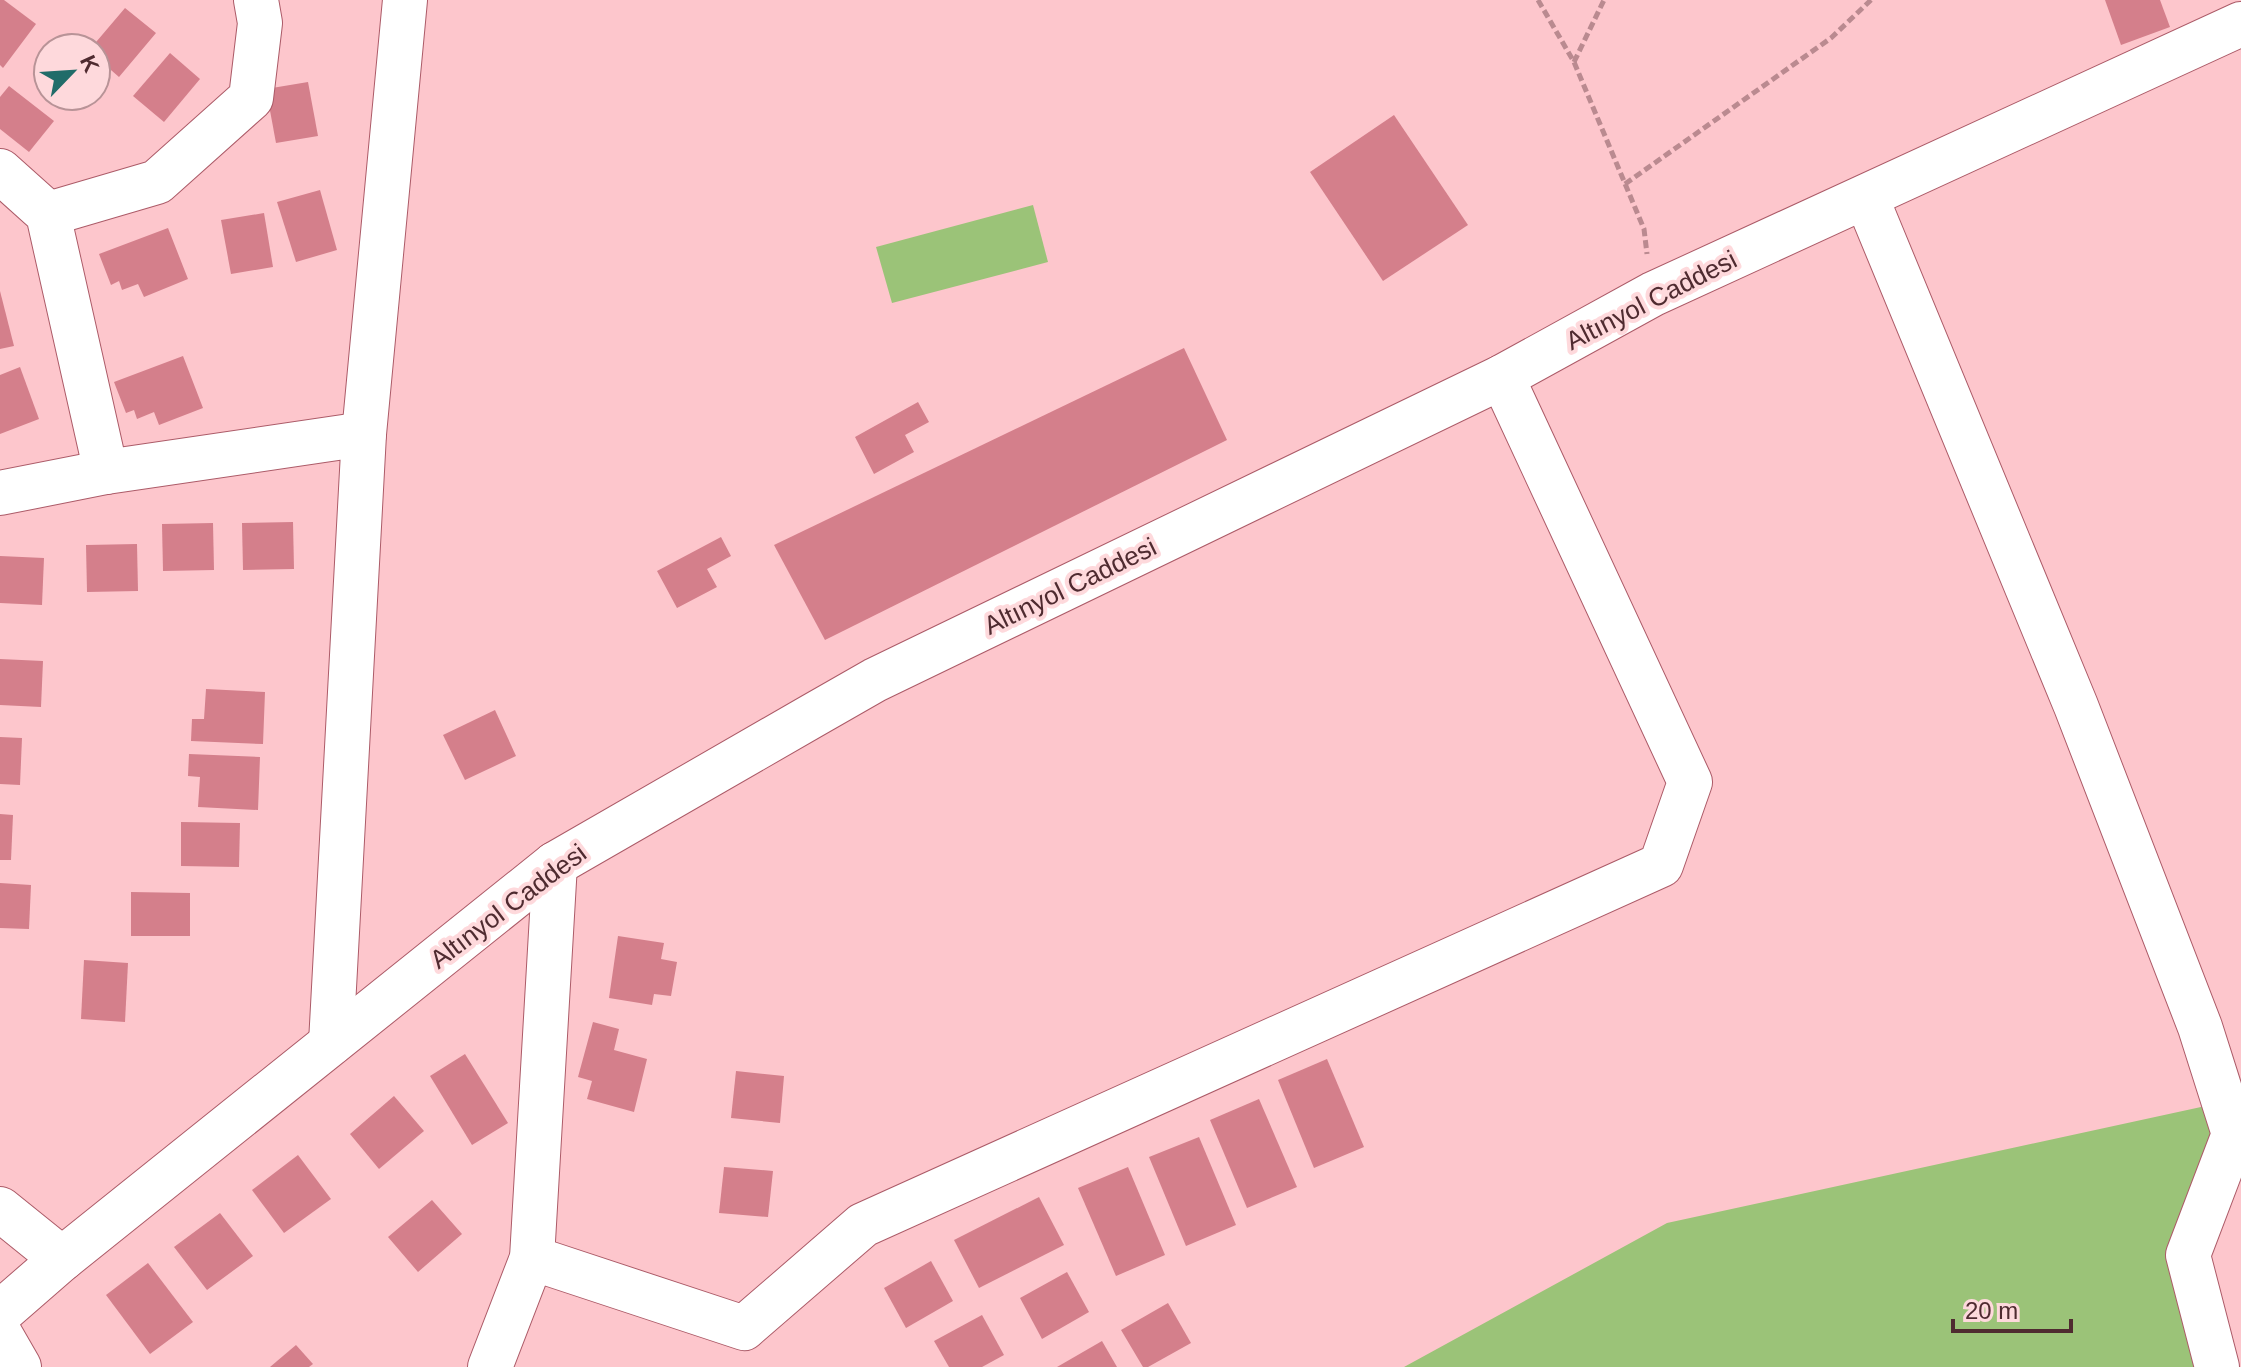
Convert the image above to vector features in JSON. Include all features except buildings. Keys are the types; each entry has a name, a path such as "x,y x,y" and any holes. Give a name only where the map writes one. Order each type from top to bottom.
{"street":[{"path":"331,1043 364,434 405,0"},
{"path":"48,214 157,182 251,98 252,8"},
{"name":"Altınyol Caddesi","path":"0,1313 62,1259 555,864 875,680 1502,377 1653,294 2241,24"},
{"path":"0,171 48,214 106,472"},
{"path":"1866,197 2082,720 2200,1027 2234,1134 2188,1255 2217,1367"},
{"path":"532,1258 744,1328 863,1225 1661,865 1690,782 1502,377"},
{"path":"0,493 106,472 364,434"},
{"path":"486,1361 532,1258 555,864"},
{"path":"0,1209 62,1259"},
{"path":"0,1334 19,1367"}],"path":[{"path":"1538,0 1574,62 1644,229 1653,294"},
{"path":"1574,62 1604,0"},
{"path":"1625,184 1831,38 1871,0"}],"green space":[{"path":"1033,205 1048,262 892,303 876,247"},
{"path":"2224,1102 2188,1255 2217,1367 1404,1367 1667,1223"}]}
